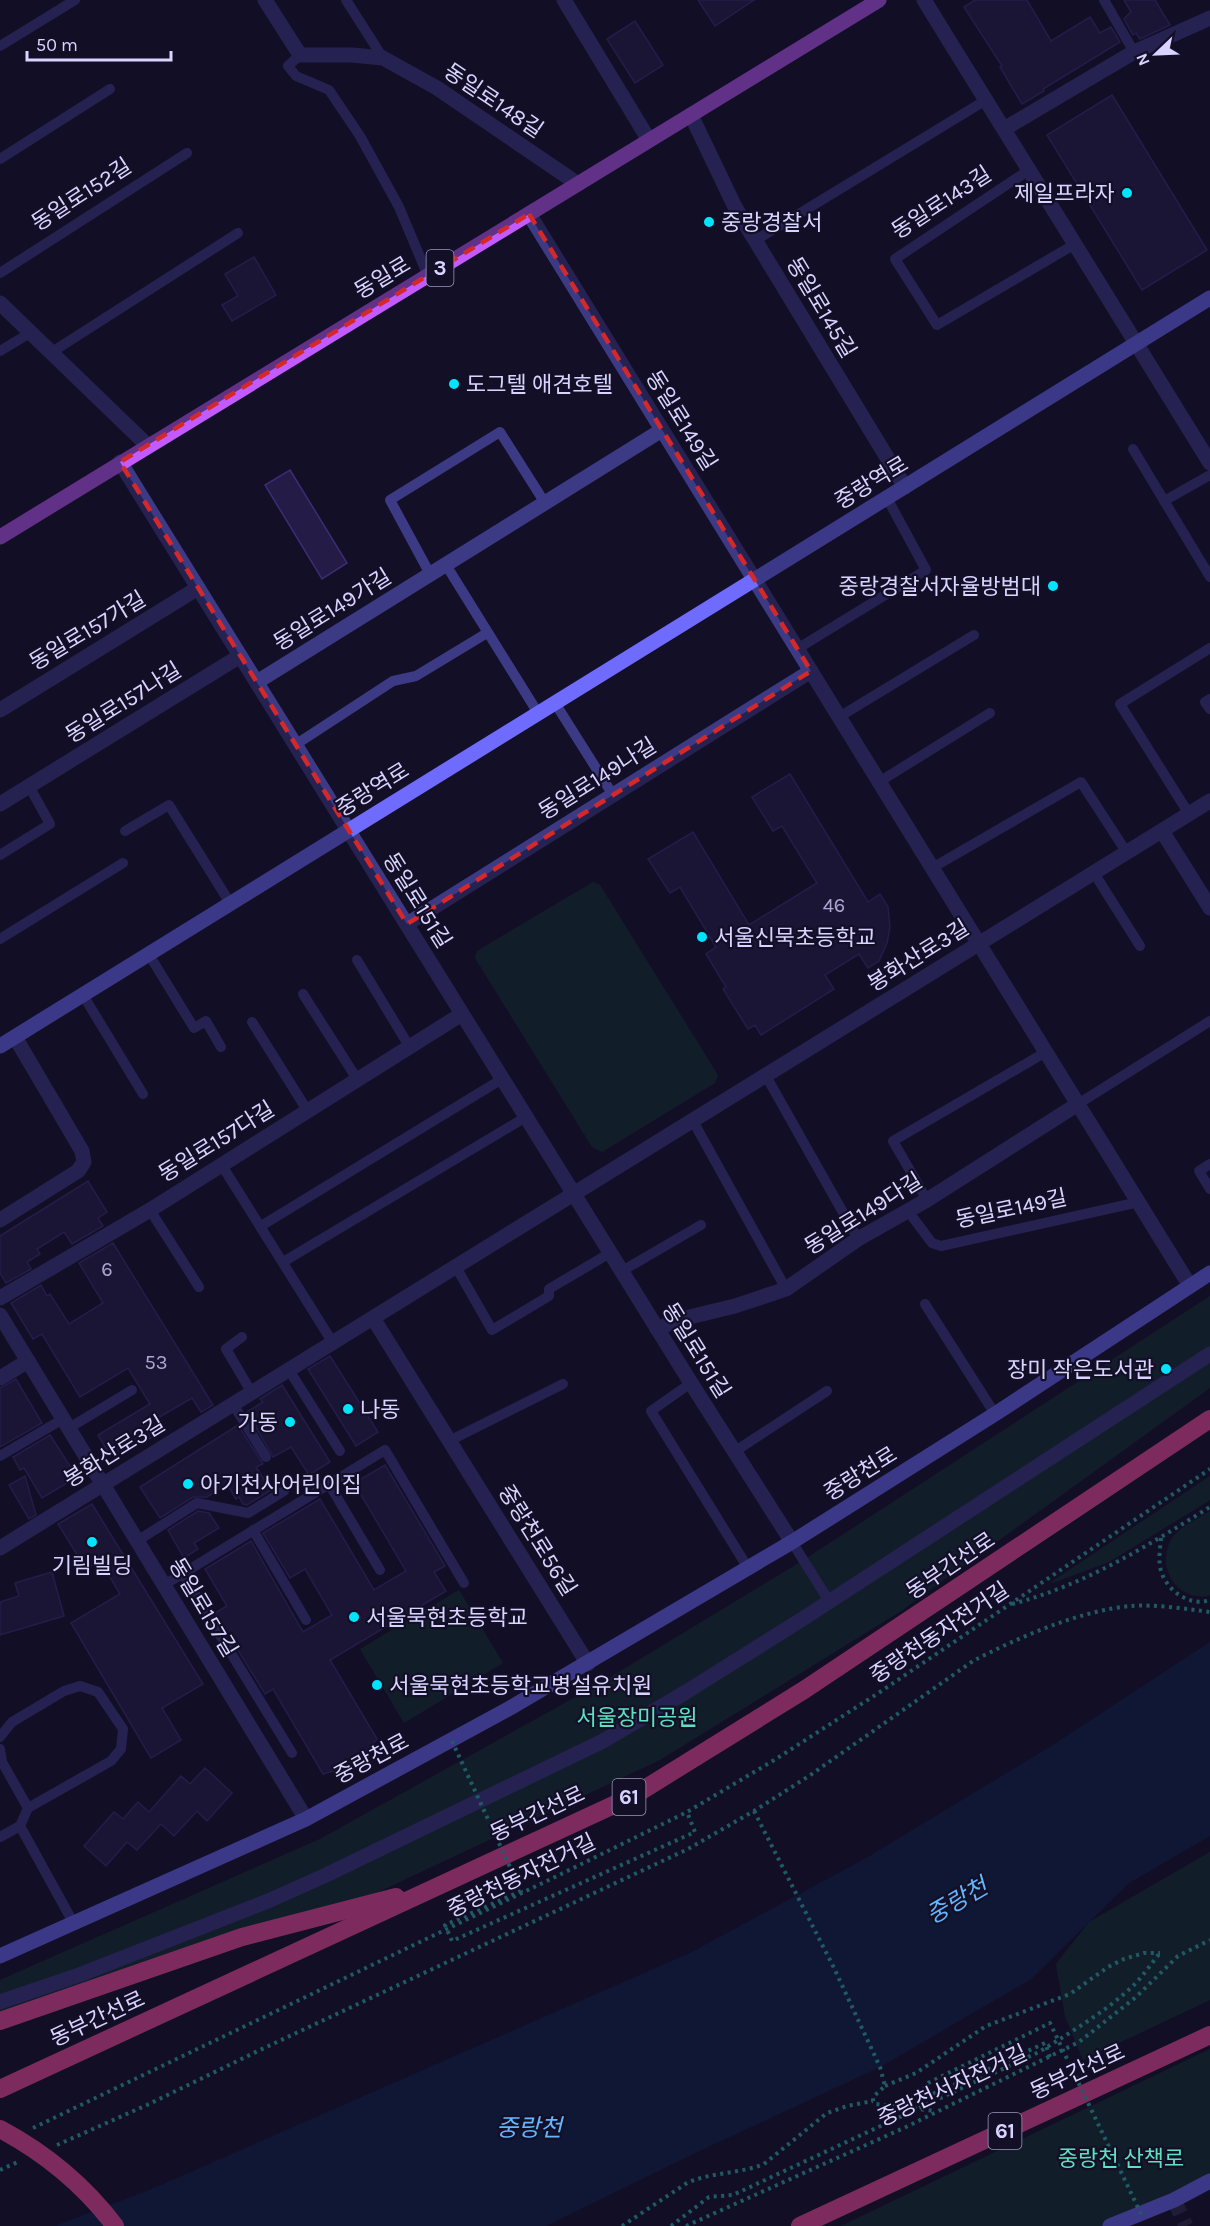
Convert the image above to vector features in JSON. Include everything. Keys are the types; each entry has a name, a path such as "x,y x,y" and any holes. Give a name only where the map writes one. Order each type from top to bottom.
{"highway":[{"name":"동부간선로","path":"0,2089 643,1789 804,1690 1210,1419"},
{"path":"0,2021 242,1937 441,1885"},
{"name":"동부간선로","path":"801,2226 1210,2035"},
{"path":"0,2129 67,2174 96,2202 115,2226"}],"main road":[{"name":"동일로","path":"0,537 147,445 879,0"}],"street":[{"path":"265,0 300,55"},
{"path":"564,0 649,140"},
{"path":"924,0 1209,458"},
{"path":"1004,129 1134,52 1210,18"},
{"name":"동일로148길","path":"300,55 352,55 383,58 436,88 578,184"},
{"name":"동일로145길","path":"691,114 735,207 905,487"},
{"name":"동일로149길","path":"529,214 1190,1286"},
{"name":"중랑역로","path":"0,1046 1210,298"},
{"path":"0,303 147,445"},
{"name":"동일로149가길","path":"257,682 662,430"},
{"name":"동일로151길","path":"120,462 657,1329 792,1542"},
{"name":"동일로157가길","path":"0,710 198,588"},
{"name":"동일로157나길","path":"0,804 240,656"},
{"name":"동일로149나길","path":"407,924 811,671"},
{"name":"봉화산로3길","path":"0,1548 1210,801"},
{"path":"1162,831 1210,908"},
{"name":"동일로157다길","path":"0,1298 150,1210 462,1014"},
{"path":"0,1220 78,1171 84,1162 82,1151 15,1037"},
{"name":"동일로149다길","path":"657,1329 677,1320 735,1306 786,1289 858,1239 927,1200 1078,1104"},
{"name":"중랑천로","path":"0,1956 306,1819 452,1741 588,1664 792,1542 995,1414 1210,1273"},
{"name":"동일로157길","path":"0,1315 306,1819"},
{"name":"중랑천로56길","path":"373,1318 588,1664"},
{"path":"0,2002 79,1975 268,1901 603,1741 705,1681 1210,1354"},
{"path":"0,1378 28,1361"},
{"path":"1110,2226 1210,2181"}],"lane":[{"path":"0,45 75,0"},
{"name":"동일로148길","path":"346,0 383,58"},
{"path":"1104,0 1134,52"},
{"path":"300,55 288,66 296,76 329,90 360,136 399,207 428,276"},
{"path":"0,159 110,89"},
{"path":"756,240 986,100"},
{"name":"동일로152길","path":"0,273 187,153"},
{"name":"동일로143길","path":"1029,170 895,259 937,325 1075,244"},
{"path":"52,352 238,233"},
{"path":"0,351 30,333"},
{"path":"430,574 390,500 500,432 545,502"},
{"path":"1133,449 1164,501 1205,559 1210,577"},
{"path":"1164,501 1210,475"},
{"path":"797,649 926,570 887,498"},
{"path":"446,565 538,713"},
{"path":"296,745 393,681 416,676 487,633"},
{"path":"839,717 974,634"},
{"path":"1189,814 1120,704 1210,648"},
{"path":"555,703 613,795"},
{"path":"879,782 990,713"},
{"path":"932,868 1081,782 1127,853"},
{"path":"0,855 50,824 29,786"},
{"path":"125,831 169,805 230,903"},
{"path":"0,939 123,863"},
{"path":"1094,873 1140,946"},
{"path":"148,953 194,1028 206,1021 221,1047"},
{"path":"357,960 409,1047"},
{"path":"303,994 357,1079"},
{"path":"83,995 143,1094"},
{"path":"1078,1104 1210,1021"},
{"name":"동일로157다길","path":"252,1022 307,1110"},
{"name":"동일로149길","path":"927,1200 893,1140 1046,1052"},
{"path":"766,1076 858,1239"},
{"path":"261,1226 502,1079"},
{"path":"283,1262 526,1117"},
{"path":"693,1121 786,1289"},
{"path":"221,1164 333,1343"},
{"path":"1210,1164 1199,1171 1210,1189"},
{"name":"동일로149길","path":"908,1210 932,1243 941,1246 1139,1202"},
{"name":"동일로157다길","path":"150,1210 199,1287"},
{"path":"621,1271 701,1225"},
{"path":"456,1267 492,1330 549,1296 549,1288 610,1253"},
{"path":"925,1304 995,1414"},
{"path":"242,1337 226,1349 252,1392"},
{"path":"289,1370 340,1451"},
{"path":"691,1383 651,1411 748,1568"},
{"path":"449,1441 563,1384"},
{"path":"0,1456 132,1390"},
{"path":"734,1452 827,1391"},
{"path":"233,1404 266,1457"},
{"path":"164,1585 385,1450 464,1584"},
{"path":"328,1484 380,1570"},
{"path":"137,1541 197,1503 248,1514 284,1491"},
{"path":"253,1530 306,1620"},
{"path":"792,1542 829,1601"},
{"path":"182,1573 292,1753"},
{"path":"0,1737 12,1722 64,1691 80,1686 98,1692 123,1729 122,1749 111,1761 28,1808 20,1826 0,1837"},
{"path":"0,1749 3,1762 28,1808"},
{"path":"20,1826 74,1924"}],"path":[{"name":"중랑천동자전거길","path":"30,2129 551,1880 687,1812 776,1759 1210,1469"},
{"path":"1010,1604 1102,1572 1210,1507"},
{"path":"1161,1537 1160,1570 1171,1588 1191,1600 1210,1600"},
{"path":"53,2147 147,2105 666,1859 754,1811 809,1776 973,1661 1010,1643 1076,1619 1132,1606 1210,1612"},
{"path":"452,1741 521,1890 445,1925 452,1941 695,1832 687,1812"},
{"path":"754,1811 834,1968 880,2067 885,2086"},
{"name":"중랑천서자전거길","path":"686,2226 937,2111 1079,2042 1121,2009 1178,1956 1210,1940"},
{"path":"671,2226 709,2197 733,2195 1032,2056 1076,2030 1132,1986 1160,1953 1144,1953 1124,1959 1108,1967 1070,1994 979,2030 916,2073 885,2086 873,2097 873,2101"},
{"path":"1050,2057 1045,2043 941,2091 929,2095 924,2090 926,2084 1050,2023 1141,2214"},
{"path":"622,2226 696,2179 752,2169 764,2164 827,2113 873,2101 876,2104 937,2111"},
{"path":"0,2170 21,2161"}],"highlighted area":[{"path":"529,214 811,671 407,924 120,462"}],"green space":[{"path":"593,882 600,885 718,1075 715,1083 602,1152 592,1147 475,958 477,951"},
{"name":"서울장미공원","path":"1210,1296 1210,1388 901,1611 660,1760 374,1894 0,2014 0,1980 320,1839 599,1684 802,1561"},
{"path":"1210,1476 1210,1500 1109,1562 1051,1582"},
{"path":"1210,1511 1210,1595 1192,1595 1177,1586 1172,1579 1168,1572 1166,1555 1175,1534"},
{"path":"459,1590 503,1663 404,1723 360,1649"},
{"path":"1210,1852 1210,2000 1083,2060 1065,2016 1056,1964 1089,1922"},
{"name":"중랑천 산책로","path":"1210,2049 1210,2176 1111,2226 841,2226"}],"water":[{"name":"중랑천","path":"1210,1642 1210,1836 1129,1883 1031,1979 880,2067 693,2154 546,2226 55,2226 152,2189 690,1953 868,1857 1053,1745"}],"building":[{"path":"698,0 754,0 715,26"},
{"path":"975,0 1027,0 1051,41 1090,17 1100,33 1111,27 1120,42 1022,104 1000,67 1002,66 964,7"},
{"path":"1124,0 1155,0 1170,25 1140,39 1136,33 1133,35 1124,19 1131,12"},
{"path":"635,21 663,65 635,83 607,39"},
{"name":"제일프라자","path":"1112,95 1207,250 1142,290 1047,135"},
{"path":"254,257 276,295 232,321 222,305 238,296 225,274"},
{"path":"290,470 347,563 322,579 265,485"},
{"path":"790,774 868,902 880,894 888,907 890,927 887,943 879,961 868,968 859,954 825,975 834,989 761,1035 755,1025 748,1029 723,989 726,987 706,954 716,947 680,887 670,893 648,859 693,832 749,925 817,883 782,826 773,831 752,797"},
{"path":"88,1181 107,1212 98,1218 103,1226 72,1244 64,1232 37,1249 40,1254 27,1262 31,1269 6,1283 0,1273 0,1236"},
{"path":"113,1243 213,1405 201,1412 192,1398 156,1419 163,1431 118,1457 109,1454 98,1435 150,1404 128,1368 80,1397 42,1334 33,1339 11,1303 41,1285 47,1296 50,1294 69,1324 103,1303 79,1263"},
{"name":"나동","path":"330,1356 378,1432 356,1446 308,1369"},
{"path":"16,1379 42,1423 0,1447 0,1388"},
{"name":"가동","path":"282,1385 330,1462 309,1475 291,1447 273,1457 247,1412 263,1402 260,1399"},
{"path":"238,1425 263,1464 256,1467 271,1490 247,1505 243,1504 239,1497 236,1499 227,1484 207,1497 193,1497 160,1518 140,1487"},
{"path":"50,1435 77,1477 42,1498 24,1468 20,1470 13,1457"},
{"path":"385,1465 445,1566 434,1572 446,1591 330,1660 377,1739 355,1764 323,1774 273,1689 265,1694 215,1613 227,1606 205,1569 251,1541 303,1632 332,1615 305,1569 290,1578 263,1533 320,1499 374,1590 406,1571 354,1483"},
{"path":"25,1476 36,1515 29,1519 9,1485"},
{"path":"92,1504 203,1684 162,1708 181,1740 151,1758 71,1623 120,1594 100,1560 86,1569 58,1524"},
{"path":"198,1511 209,1513 219,1528 194,1543 198,1549 184,1558 168,1530"},
{"path":"52,1572 64,1616 0,1635 0,1602 19,1596 15,1583"},
{"path":"205,1768 232,1793 207,1821 197,1811 174,1836 161,1824 137,1850 127,1842 106,1866 84,1846 114,1812 123,1819 138,1802 149,1812 181,1776 190,1784"}],"tunnel":[{"path":"1174,2200 1186,2226"}],"place":[{"name":"제일프라자","path":"1127,193"},
{"name":"중랑경찰서","path":"709,222"},
{"name":"도그텔 애견호텔","path":"454,384"},
{"name":"중랑경찰서자율방범대","path":"1053,586"},
{"name":"서울신묵초등학교","path":"702,937"},
{"name":"장미 작은도서관","path":"1166,1369"},
{"name":"나동","path":"348,1409"},
{"name":"가동","path":"290,1422"},
{"name":"아기천사어린이집","path":"188,1484"},
{"name":"기림빌딩","path":"92,1542"},
{"name":"서울묵현초등학교","path":"354,1617"},
{"name":"서울묵현초등학교병설유치원","path":"377,1685"}]}
